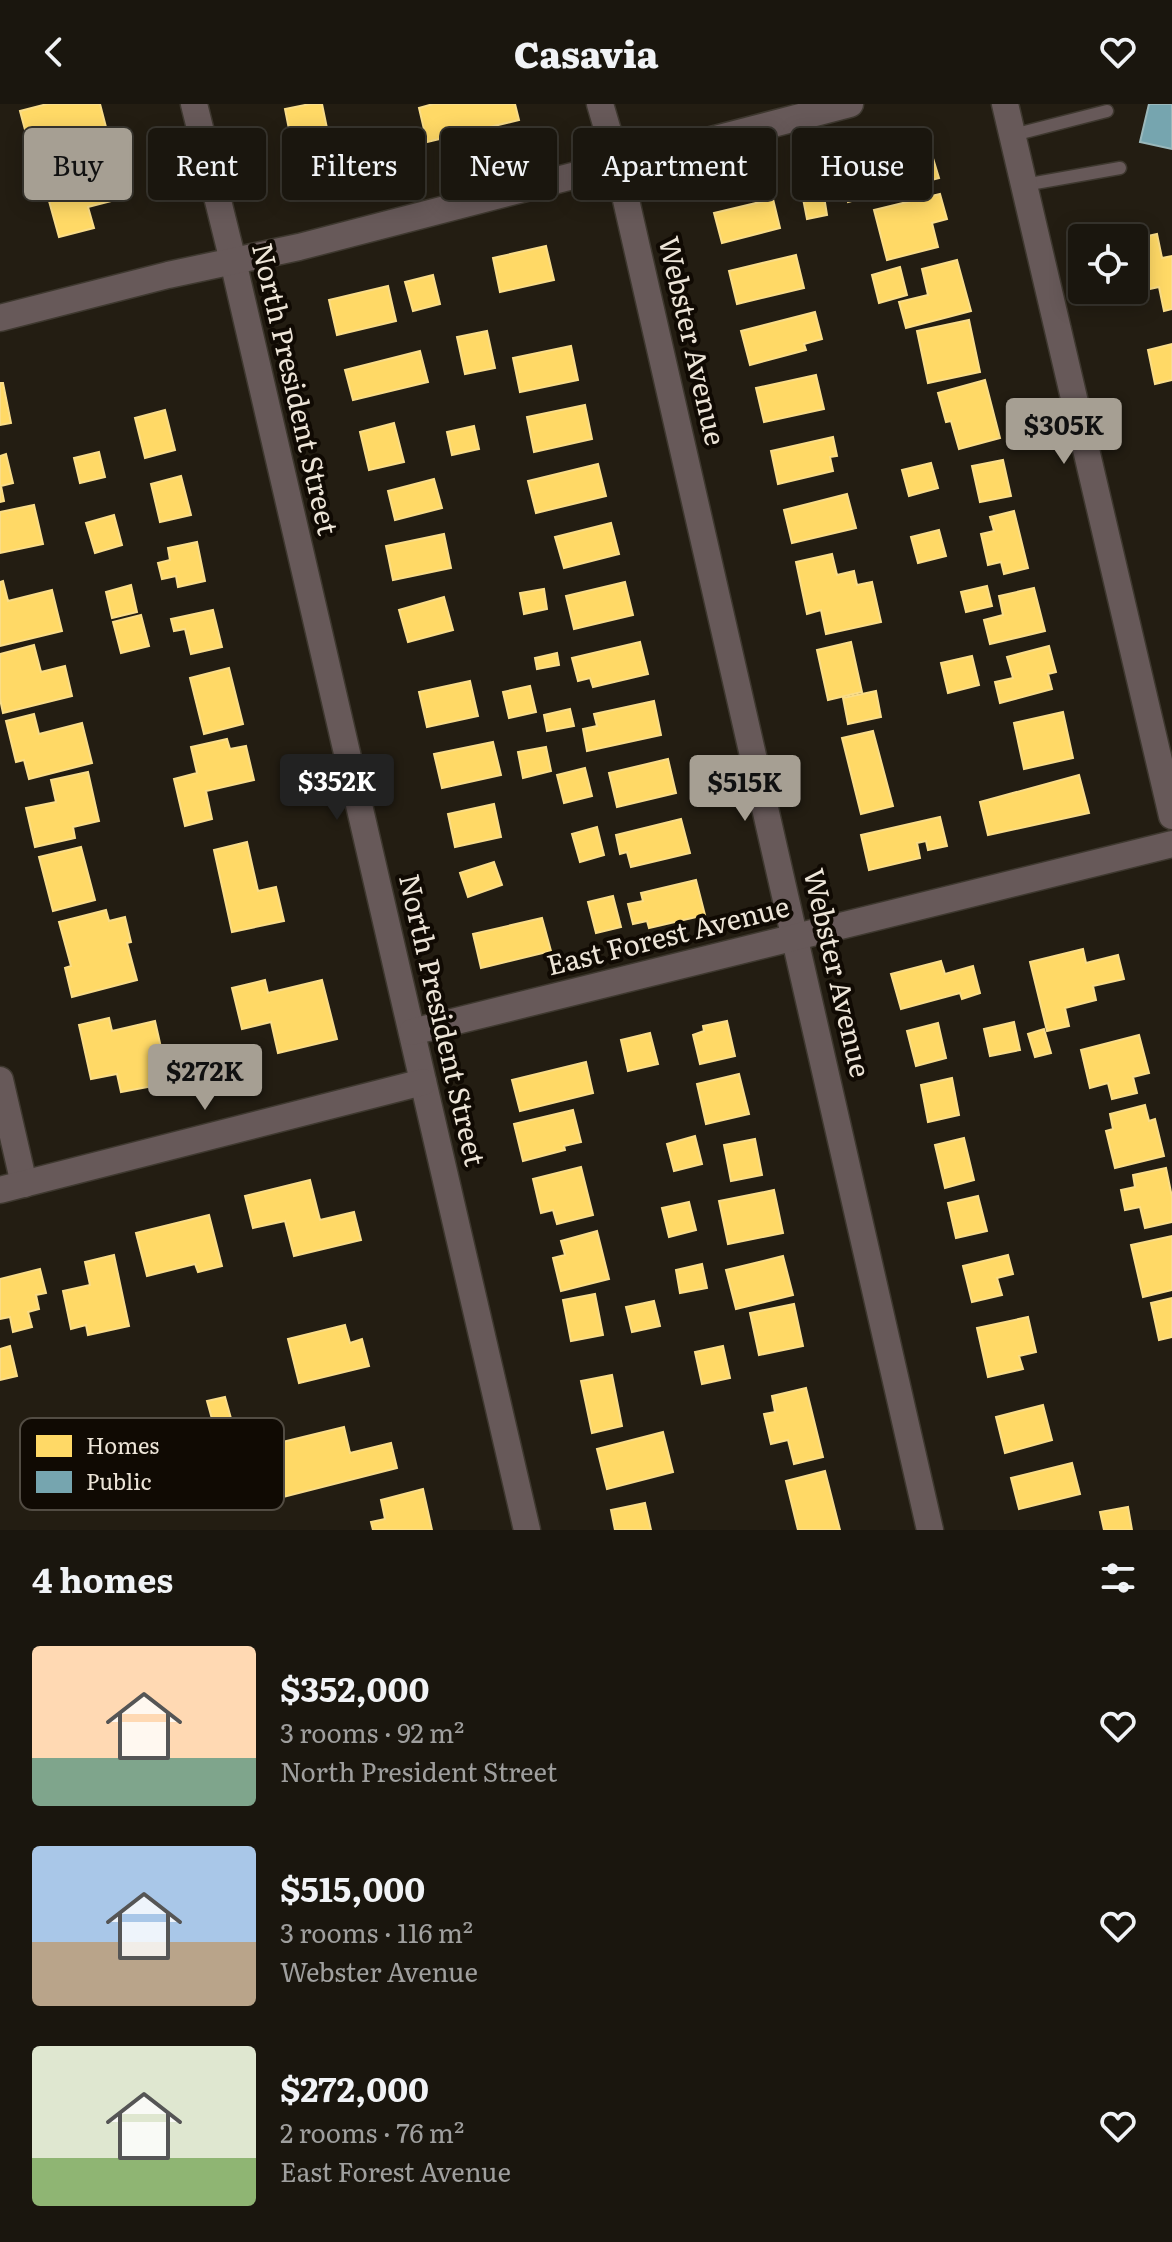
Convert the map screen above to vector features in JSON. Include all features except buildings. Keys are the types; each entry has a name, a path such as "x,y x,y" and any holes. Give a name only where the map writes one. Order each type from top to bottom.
{"street":[{"name":"North President Street","path":"194,104 527,1530"},
{"name":"Webster Avenue","path":"600,104 607,128"},
{"path":"759,128 850,104"},
{"path":"1005,104 1172,816"},
{"path":"0,318 299,247 573,177"},
{"name":"Webster Avenue","path":"626,200 797,937 930,1530"},
{"name":"East Forest Avenue","path":"412,1032 1172,844"},
{"path":"0,1080 12,1187 423,1082"}],"lane":[{"path":"1013,135 1107,111"},
{"path":"1024,185 1120,168"}]}
